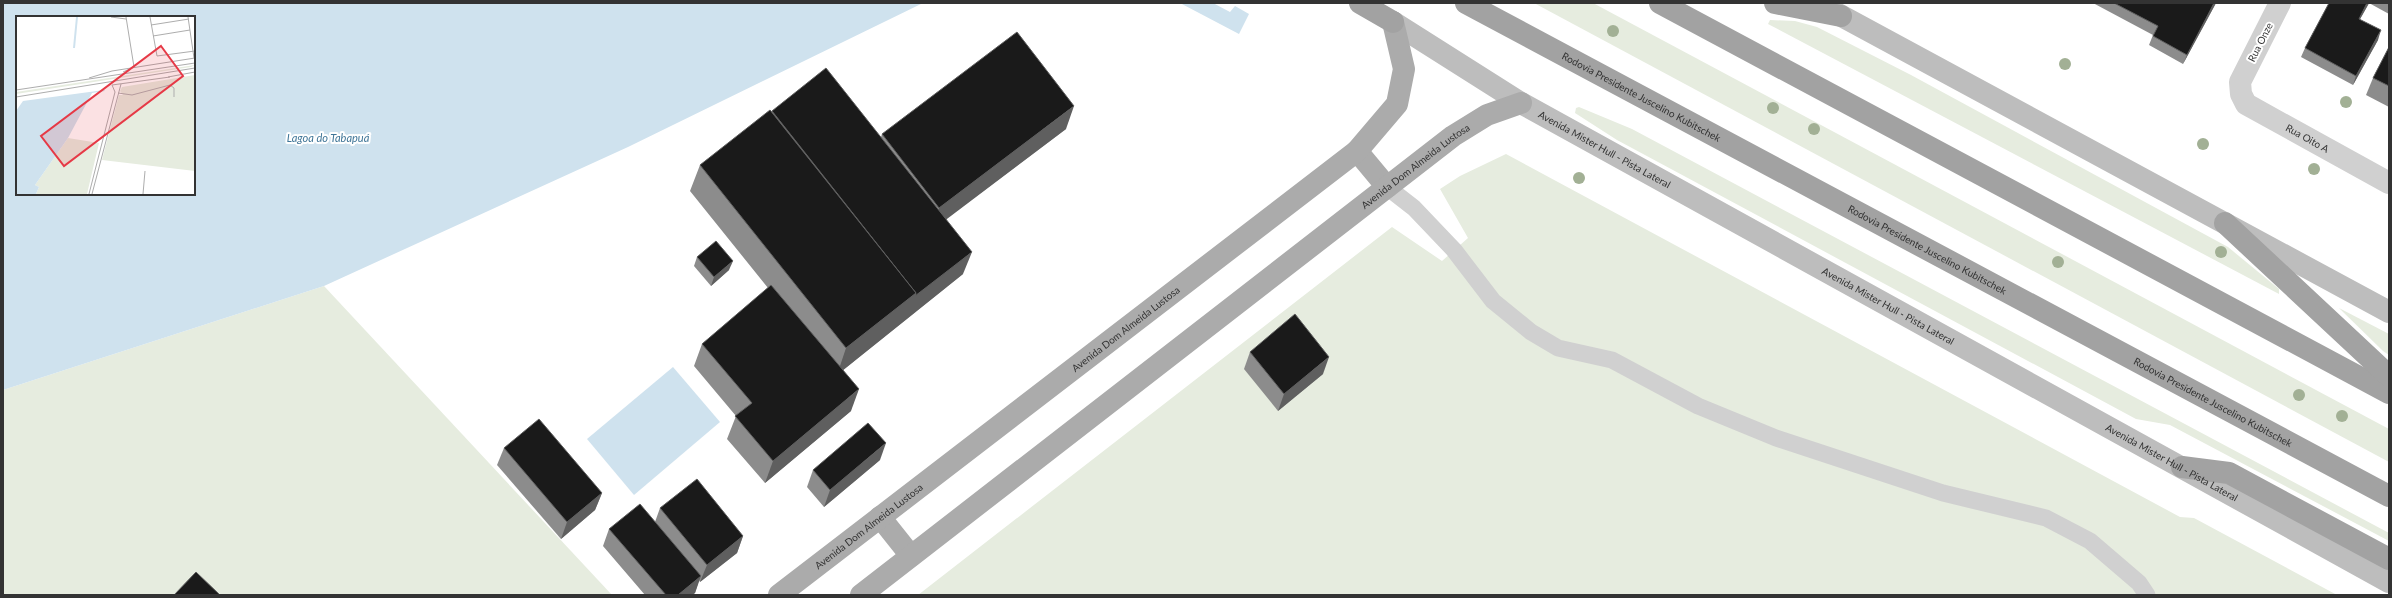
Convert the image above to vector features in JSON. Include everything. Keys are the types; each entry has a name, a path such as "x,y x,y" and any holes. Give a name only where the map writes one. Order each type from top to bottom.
{"highway":[{"path":"1360,3 1393,22"},
{"name":"Rodovia Presidente Juscelino Kubitschek","path":"1466,3 2389,496"},
{"path":"1660,3 2389,393"},
{"path":"1775,3 1845,10"},
{"path":"2225,223 2389,376"},
{"path":"2182,467 2229,473 2389,559"}],"main road":[{"path":"1817,3 1845,10 2225,223 2389,312"},
{"name":"Avenida Mister Hull - Pista Lateral","path":"1393,22 1521,103 2389,582"},
{"name":"Avenida Dom Almeida Lustosa","path":"779,595 1357,151 1397,104 1404,69 1393,22"},
{"name":"Avenida Dom Almeida Lustosa","path":"861,595 1453,136 1487,115 1521,103"},
{"path":"1357,151 1387,187"},
{"path":"880,517 911,556"}],"street":[{"name":"Rua Onze","path":"2240,82 2280,3"},
{"name":"Rua Oito A","path":"2240,82 2241,94 2246,104 2389,183"}],"lane":[{"path":"1387,187 1414,208 1454,250 1493,301 1531,332 1558,348 1612,360 1698,406 1776,438 1943,493 2046,518 2090,541 2139,582 2147,595"}],"shaded area":[{"path":"1534,3 1593,3 2389,429 2389,462"},
{"path":"1770,20 1795,21 1817,27 1911,75 2228,247 2279,289 2279,294 1768,24"},
{"path":"1579,107 1632,129 2389,533 2389,541 2170,425 2136,419 1617,140 1575,113 1576,108"},
{"path":"1506,154 2180,517 2194,518 2337,595 918,595 1392,227 1442,261 1468,238 1440,189 1460,176"},
{"path":"324,286 612,595 3,595 3,390"},
{"path":"2339,308 2389,334 2389,355 2383,351"}],"water":[{"name":"Lagoa do Tabapuá","path":"3,3 923,3 628,147 324,286 3,390"},
{"path":"1180,3 1213,3 1230,12 1235,6 1249,14 1239,34"},
{"path":"673,367 720,422 634,495 587,439"}],"building":[{"path":"2114,3 2214,3 2187,55 2153,36 2158,26"},
{"path":"2329,3 2367,3 2359,19 2381,30 2356,76 2305,48"},
{"path":"1017,32 1074,106 939,208 882,134"},
{"path":"2389,47 2389,86 2373,78"},
{"path":"826,68 972,252 915,296 916,293 772,111"},
{"path":"770,110 916,293 846,348 700,165"},
{"path":"716,241 733,261 714,277 697,257"},
{"path":"771,285 859,389 773,461 735,416 752,403 702,344"},
{"path":"1295,314 1329,357 1284,394 1250,352"},
{"path":"539,419 602,493 567,522 504,448"},
{"path":"868,423 886,443 830,490 813,470"},
{"path":"697,479 743,536 707,565 660,508"},
{"path":"640,504 701,576 678,595 666,595 609,529"},
{"path":"196,572 220,595 174,595"}]}
